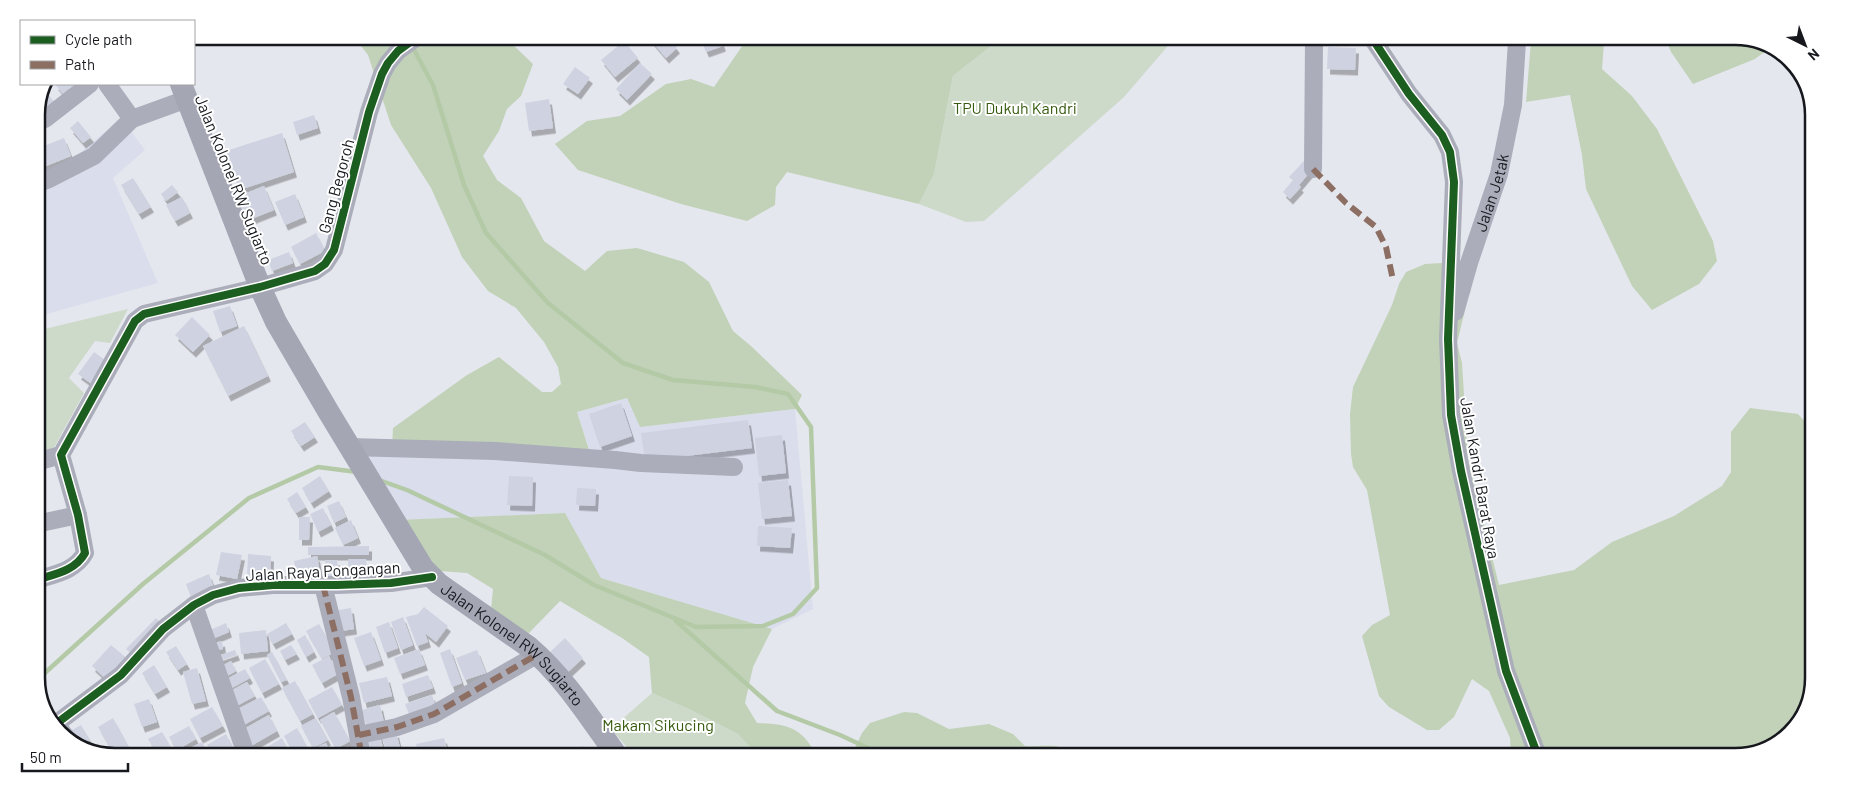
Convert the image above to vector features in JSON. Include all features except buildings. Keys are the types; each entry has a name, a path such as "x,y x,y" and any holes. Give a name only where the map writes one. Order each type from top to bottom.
{"main road":[{"name":"Jalan Kolonel RW Sugiarto","path":"184,91 260,287 276,322 423,568 432,578 538,654 570,689 611,748"}],"street":[{"name":"Gang Begoroh","path":"61,455 137,318 144,314 260,287 315,271 325,264 334,250 370,112 382,74 388,63 406,45"},
{"path":"1313,169 1314,45"},
{"name":"Jalan Kandri Barat Raya","path":"1377,45 1409,94 1442,135 1450,152 1454,182 1448,339 1451,415 1461,471 1506,671 1535,748"},
{"name":"Jalan Jetak","path":"1448,339 1469,263 1500,174 1513,105 1517,45"},
{"path":"45,118 89,85"},
{"path":"107,85 132,120"},
{"path":"45,181 94,156 132,120 184,91"},
{"path":"349,447 495,451 641,463 734,467"},
{"path":"45,459 61,455 85,545 85,553 82,560 71,569 45,577"},
{"path":"45,522 78,515"},
{"name":"Jalan Raya Pongangan","path":"63,724 115,679 150,641 194,605 214,595 238,588 272,585 390,583 432,578"},
{"path":"323,585 360,747 397,727 434,714 538,654"},
{"path":"194,605 244,748"}],"shaded area":[{"path":"121,118 145,150 113,178 158,283 45,314 45,177 59,171"},
{"path":"627,398 640,427 795,409 813,609 772,629 601,578 565,513 397,520 357,448 590,452 577,412"}],"green space":[{"path":"360,45 513,45 533,64 521,96 507,109 499,131 483,156 497,180 521,198 544,241 585,271 607,251 637,248 684,262 709,282 733,331 802,395 795,409 640,427 627,398 577,412 590,453 392,448 393,428 467,375 499,357 542,392 552,392 561,384 558,367 544,342 516,308 488,291 462,257 431,188 391,125 368,55"},
{"path":"743,45 992,45 953,76 934,174 919,204 787,172 776,187 775,205 747,221 681,204 578,170 555,144 587,121 620,116 666,84 691,79 714,87"},
{"name":"TPU Dukuh Kandri","path":"992,45 1169,45 1124,97 984,221 966,222 919,204 934,174 953,76"},
{"path":"1531,45 1604,45 1602,69 1632,96 1657,129 1713,241 1717,261 1699,284 1652,310 1632,286 1586,189 1582,155 1570,95 1526,102"},
{"path":"1668,45 1735,45 1748,46 1765,52 1755,59 1693,84"},
{"path":"1442,263 1455,282 1471,290 1457,343 1462,363 1468,459 1499,585 1574,570 1612,542 1674,516 1722,486 1731,472 1731,432 1750,408 1798,414 1805,422 1804,691 1796,713 1774,736 1753,746 1735,748 1511,748 1510,738 1489,691 1472,679 1454,717 1439,730 1427,730 1389,707 1379,696 1362,636 1372,625 1390,615 1367,490 1353,467 1350,414 1353,387 1392,305 1399,284 1406,272 1425,264"},
{"path":"128,309 110,343 95,341 69,378 84,393 51,453 45,453 45,329"},
{"path":"565,513 601,578 772,629 753,667 745,703 757,723 776,724 791,728 804,737 812,748 751,748 738,734 652,693 649,657 622,638 560,601 527,635 491,610 493,589 467,573 439,571 397,520"},
{"name":"Makam Sikucing","path":"652,693 738,734 751,748 628,748 611,729"},
{"path":"904,712 917,713 949,729 989,724 1013,734 1025,746 1057,746 1063,748 855,748 862,733 870,723"}],"waterway":[{"path":"379,480 407,490 545,555 594,585 696,627 763,626 793,614 817,588 811,427 788,394 755,387 673,380 623,363 548,303 486,233 464,185 433,85 412,46"},
{"path":"45,673 143,584 249,498 318,467 357,472"},
{"path":"676,621 777,711 868,748"}],"marked path":[{"path":"1313,169 1346,203 1376,227 1386,247 1393,280"},
{"path":"323,585 351,697 360,748"},
{"path":"359,735 397,727 434,714 538,654"}],"cycle path":[{"path":"45,577 70,568 85,553 78,515 61,455 135,321 144,314 260,287 315,271 325,264 334,250 369,112 382,74 388,63 406,45"},
{"path":"1377,45 1409,94 1442,135 1450,152 1454,182 1448,339 1451,415 1461,471 1506,671 1535,748"},
{"path":"60,720 121,675 163,629 194,605 213,595 239,588 273,585 391,583 432,577"}]}
